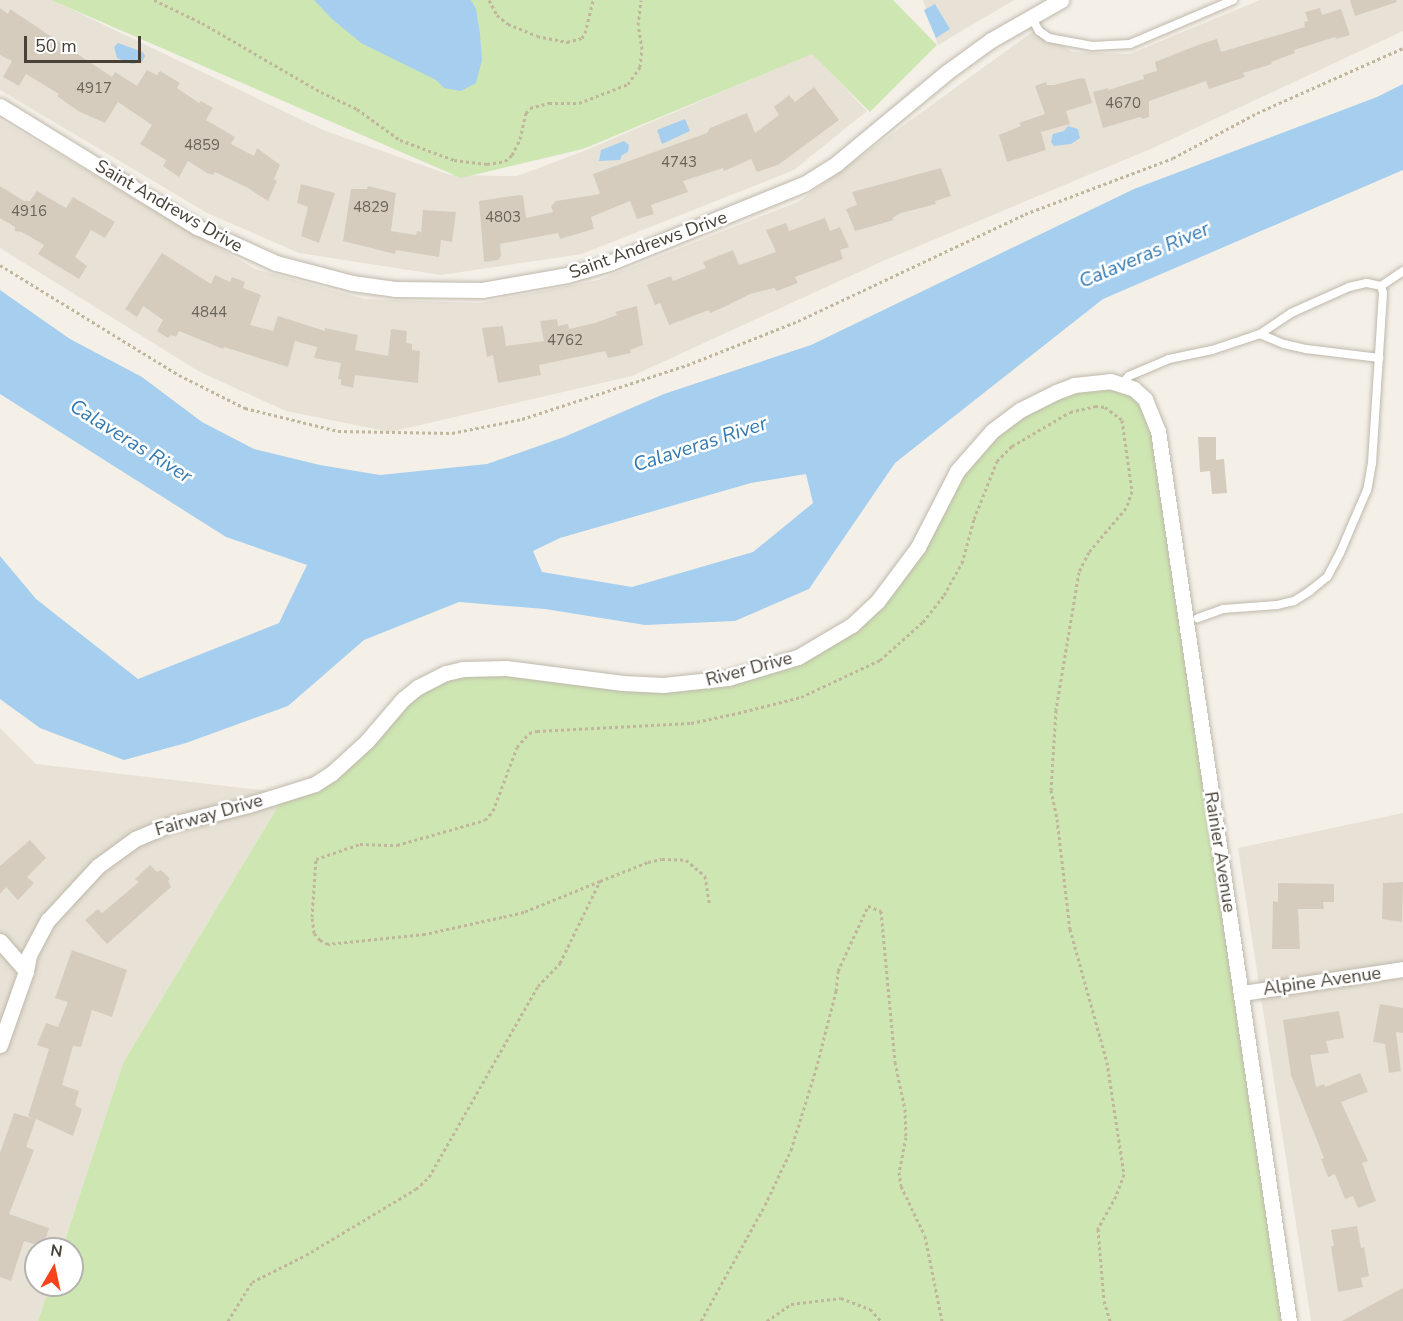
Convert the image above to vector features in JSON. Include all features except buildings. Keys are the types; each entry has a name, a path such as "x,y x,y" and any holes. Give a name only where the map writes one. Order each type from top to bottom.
{"street":[{"name":"Saint Andrews Drive","path":"0,106 198,227 276,263 352,283 395,289 482,290 567,275 609,262 771,199 804,183 837,163 947,72 991,40 1061,0"},
{"name":"River Drive","path":"286,793 315,784 332,773 367,741 403,699 418,687 446,673 474,668 506,668 622,683 663,685 728,678 798,657 852,625 884,594 918,547 957,471 992,431 1027,406 1074,385 1110,381 1128,387"},
{"name":"Rainier Avenue","path":"1128,387 1145,399 1158,431 1289,1321"},
{"name":"Fairway Drive","path":"0,1045 36,939 63,900 98,867 135,839 168,825 286,793"},
{"path":"0,941 26,970"},
{"name":"Alpine Avenue","path":"1242,993 1403,969"}],"lane":[{"path":"1031,16 1040,31 1049,38 1092,46 1121,45 1130,44 1233,0"},
{"path":"1128,387 1129,376 1169,359 1212,350 1260,334 1291,313 1349,287 1367,283 1382,286 1403,271"},
{"path":"1198,618 1223,609 1277,605 1294,601 1327,577 1367,490 1379,358 1382,286"},
{"path":"1260,334 1284,344 1306,349 1379,358"}],"path":[{"path":"154,0 202,23 321,92 357,109 400,140 454,160 487,164 505,160 512,154 520,139 526,113 530,108 549,103 579,103 627,84 640,67 642,49 638,25 641,0"},
{"path":"489,0 497,15 508,24 537,36 567,42 582,38 593,0"},
{"path":"0,265 179,375 245,408 338,431 452,433 522,419 687,365 798,321 1025,214 1173,158 1257,113 1403,48"},
{"path":"710,906 705,876 686,860 662,859 648,862 524,912 425,934 328,944 314,933 312,917 316,859 360,844 397,845 485,820 493,811 516,747 529,733 561,728 691,723 801,696 880,660 923,622 944,595 962,563 974,519 997,461 1012,446 1070,412 1095,406 1113,411 1122,420 1126,431 1132,491 1126,508 1089,552 1079,572 1056,710 1051,790 1057,819 1070,929 1107,1062 1124,1174 1116,1196 1098,1229 1104,1301 1110,1321"},
{"path":"228,1321 252,1282 306,1255 416,1189 429,1177 538,986 560,963 600,881"},
{"path":"701,1321 765,1205 791,1150 816,1069 836,991 838,971 868,906 881,911 895,1062 905,1109 906,1137 899,1172 901,1186 925,1236 942,1321"},
{"path":"767,1321 791,1304 826,1298 855,1302 870,1309 880,1321"}],"shaded area":[{"path":"0,0 52,0 323,130 450,175 517,176 584,151 812,53 867,111 794,170 582,254 441,275 299,253 207,213 0,90"},
{"path":"923,0 1014,0 938,45"},
{"path":"1260,0 1403,0 1403,31 1153,148 883,261 632,376 390,432 286,411 200,372 0,248 0,120 255,269 365,299 479,303 598,280 798,202 1035,30 1073,52 1130,54"},
{"path":"0,728 36,764 286,793 123,1063 66,1237 24,1237 24,1297 46,1297 38,1321 0,1321"},
{"path":"1403,813 1403,1321 1311,1321 1238,848"}],"green space":[{"path":"51,0 893,0 937,45 870,112 812,54 583,149 461,178"},
{"path":"1110,381 1145,399 1158,431 1288,1321 38,1321 46,1297 84,1297 84,1237 66,1237 123,1063 286,793 332,773 403,699 446,673 506,668 663,685 798,657 877,602 992,431 1056,392"}],"water":[{"path":"314,0 471,0 476,9 482,60 476,83 461,91 444,88 436,80 361,43 332,19"},
{"path":"935,4 950,29 936,38 924,10"},
{"path":"118,43 143,52 145,56 142,62 132,64 117,58 114,47"},
{"name":"Calaveras River","path":"1403,84 1403,170 1103,299 895,463 809,589 735,621 645,625 545,609 459,602 364,640 288,706 186,743 124,760 40,728 0,699 0,556 36,599 138,679 279,623 307,565 226,537 0,394 0,290 70,339 142,377 202,422 254,449 320,465 380,475 487,464 564,437 664,394 811,345 1134,189 1377,97","holes":["806,474 813,503 753,552 632,587 542,572 533,551 560,538 751,483"]},
{"path":"685,119 690,131 662,144 657,130"},
{"path":"1068,126 1078,129 1080,138 1071,144 1054,146 1051,142 1053,134 1064,131"},
{"path":"624,141 629,145 628,152 622,155 620,160 599,161 601,150"}]}
